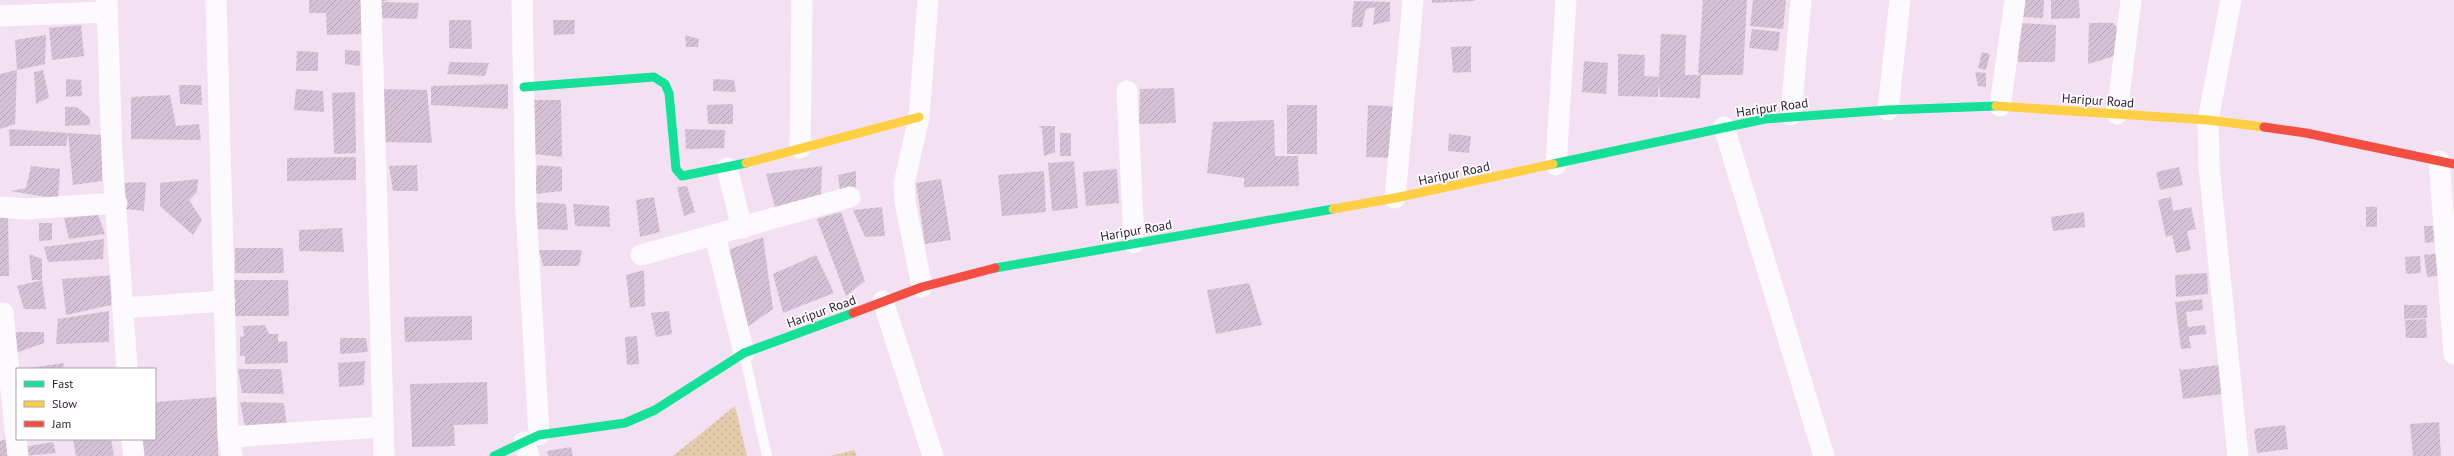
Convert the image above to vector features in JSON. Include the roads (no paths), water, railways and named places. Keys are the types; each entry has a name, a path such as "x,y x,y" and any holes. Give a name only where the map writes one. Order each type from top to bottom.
{"street":[{"path":"216,0 230,447 383,427"},
{"path":"371,0 384,456"},
{"path":"522,0 530,444"},
{"path":"800,148 802,0"},
{"path":"922,287 905,202 904,184 918,117 928,0"},
{"path":"1395,198 1413,0"},
{"path":"1556,165 1566,0"},
{"path":"1791,115 1801,0"},
{"path":"1888,110 1900,0"},
{"path":"2000,106 2015,0"},
{"path":"2117,114 2132,0"},
{"path":"2231,0 2208,120 2209,166 2238,456"},
{"path":"0,16 108,6 112,155 117,203 127,368"},
{"path":"524,87 654,78 662,81 668,88 670,96 676,169 678,173 686,176 727,168 918,117"},
{"path":"1128,91 1134,243"},
{"name":"Haripur Road","path":"494,456 530,444 625,422 643,415 655,410 744,353 922,287 1003,266 1395,198 1556,165 1724,127 1791,115 2000,106 2208,120 2306,133 2446,162"},
{"path":"1724,127 1824,456"},
{"path":"2446,162 2454,354"},
{"path":"727,168 742,228"},
{"path":"641,255 850,197"},
{"path":"0,207 27,209 117,203"},
{"path":"715,235 744,353"},
{"path":"124,308 225,301"},
{"path":"883,301 933,456"},
{"path":"3,313 16,437"},
{"path":"16,440 18,456"},
{"path":"132,440 134,456"}],"lane":[{"path":"744,353 767,456"}]}
